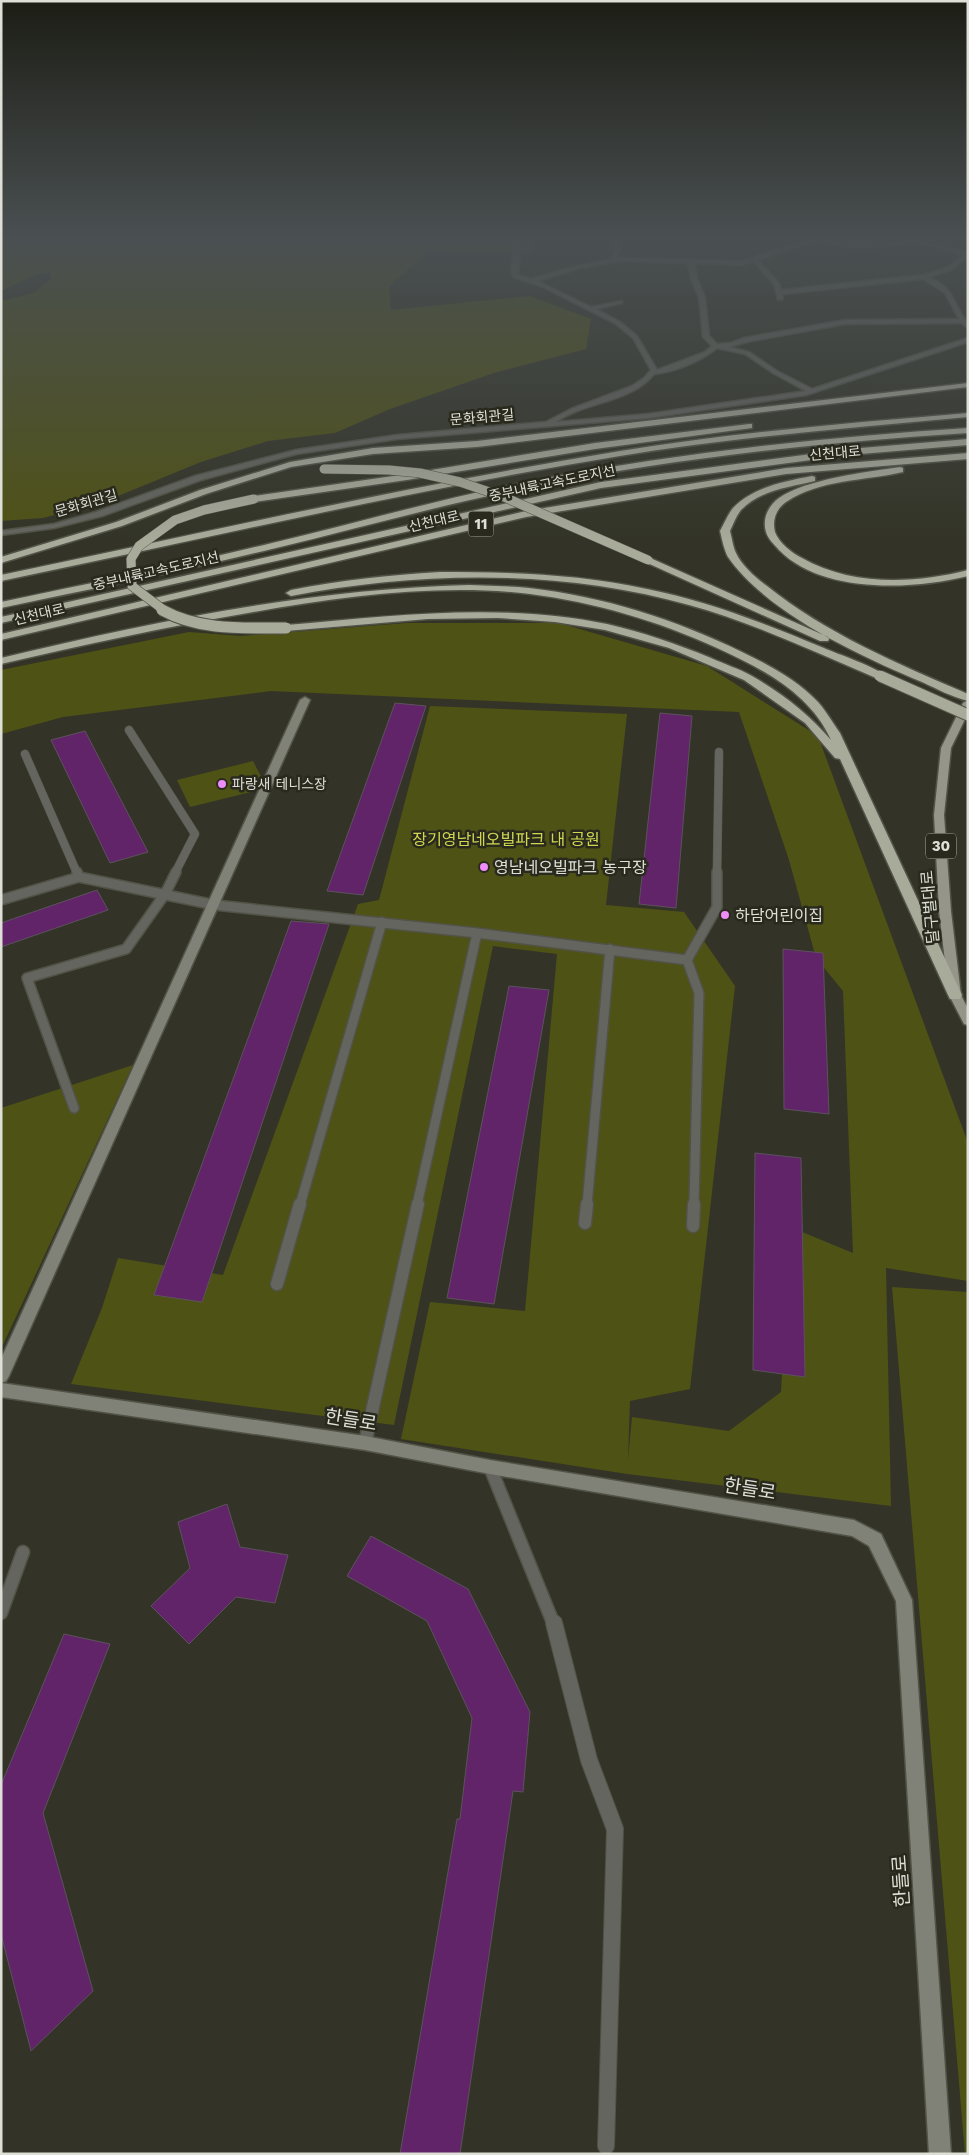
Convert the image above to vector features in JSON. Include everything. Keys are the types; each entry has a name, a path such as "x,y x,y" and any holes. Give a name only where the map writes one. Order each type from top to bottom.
{"highway":[{"path":"1,560 119,524 203,492 290,465 373,451 477,444 968,385"},
{"name":"신천대로","path":"1,578 510,472 760,434 968,415"},
{"path":"850,769 809,721 748,678 673,646 606,627 555,619 498,615 428,616 286,628 220,627 186,620 160,608 132,586 131,559 139,546 175,520 204,510 254,499 729,427 830,420 951,416"},
{"name":"중부내륙고속도로지선","path":"1,605 259,549 543,482 611,470 771,447 878,435 968,430"},
{"name":"중부내륙고속도로지선","path":"1,620 601,485 821,456 968,442"},
{"name":"신천대로","path":"1,638 526,514 786,471 968,456"},
{"path":"891,665 812,623 777,599 741,567 730,552 725,538 726,525 732,514 754,496 807,480 968,464"},
{"path":"203,492 286,472 324,470 389,470 420,473 460,482 504,497 825,639 968,698"},
{"path":"894,471 810,488 782,500 774,507 770,518 772,537 779,546 798,562 828,572 862,580 905,584 924,583 968,573"},
{"path":"1,661 298,591 359,581 482,575 550,578 629,588 693,603 802,642 968,715"},
{"path":"102,638 305,600 418,589 480,589 532,593 587,601 636,614 714,641 783,680 813,704 834,733 955,995"}],"main road":[{"name":"달구벌대로","path":"968,703 946,748 939,816 945,910 955,995 968,1021"}],"street":[{"path":"548,424 558,415 616,396 650,378 654,370 637,340"},
{"path":"709,340 716,346 747,353 775,372 811,391"},
{"path":"653,372 663,371 707,353 716,346 732,345 750,340"},
{"name":"문화회관길","path":"1,533 54,526 90,516 198,478 296,452 397,437 648,416 811,391 968,340"},
{"path":"1,1376 215,905 305,700"},
{"name":"한들로","path":"1,1390 365,1443 490,1467 854,1528 875,1540 904,1600 940,2154"}],"lane":[{"path":"74,1108 27,978 126,949 165,894 195,834 129,730"},
{"path":"693,1226 699,994 687,960 717,907 719,752"},
{"path":"25,754 79,877"},
{"path":"1,900 79,877 215,905 477,933 687,960"},
{"path":"277,1284 382,922"},
{"path":"365,1443 477,933"},
{"path":"584,1222 610,950"},
{"path":"490,1467 553,1620 589,1760 615,1829 606,2146"},
{"path":"1,1613 22,1552"}],"green space":[{"path":"1,340 588,340 586,349 494,373 390,409 335,433 268,441 201,462 101,503 43,518 1,521"},
{"name":"장기영남네오빌파크 내 공원","path":"407,623 559,623 707,666 818,736 968,1143 968,1281 886,1268 891,1506 627,1474 401,1439 430,1302 525,1311 557,954 493,946 394,1425 71,1384 102,1308 118,1258 223,1275 358,904 379,900 430,706 627,714 606,905 684,912 735,986 690,1389 630,1401 628,1459 632,1417 729,1431 781,1392 790,1227 853,1253 843,991 816,958 789,860 739,712 271,691 63,717 1,734 1,670 189,632 241,636"},
{"name":"파랑새 테니스장","path":"253,761 267,788 190,807 177,780"},
{"path":"133,1065 1,1349 1,1108"},
{"path":"892,1287 968,1292 968,2154 965,2154"}],"building":[{"path":"395,703 426,706 363,895 327,891"},
{"path":"660,713 692,716 676,908 639,904"},
{"path":"85,731 148,852 110,863 51,740"},
{"path":"97,890 108,910 1,947 1,923"},
{"path":"291,921 329,924 202,1302 154,1295"},
{"path":"783,949 823,953 829,1114 784,1109"},
{"path":"509,986 549,990 494,1304 447,1298"},
{"path":"755,1153 801,1158 805,1377 753,1370"},
{"path":"227,1504 240,1547 288,1555 275,1603 236,1597 189,1644 151,1606 190,1568 178,1522"},
{"path":"371,1536 468,1589 530,1712 523,1792 513,1791 460,2154 400,2154 457,1819 460,1819 472,1718 427,1621 347,1576"},
{"path":"64,1634 110,1644 43,1813 93,1991 31,2051 1,1934 1,1785"}],"place":[{"name":"파랑새 테니스장","path":"222,784"},
{"name":"영남네오빌파크 농구장","path":"484,867"},
{"name":"하담어린이집","path":"725,915"}]}
